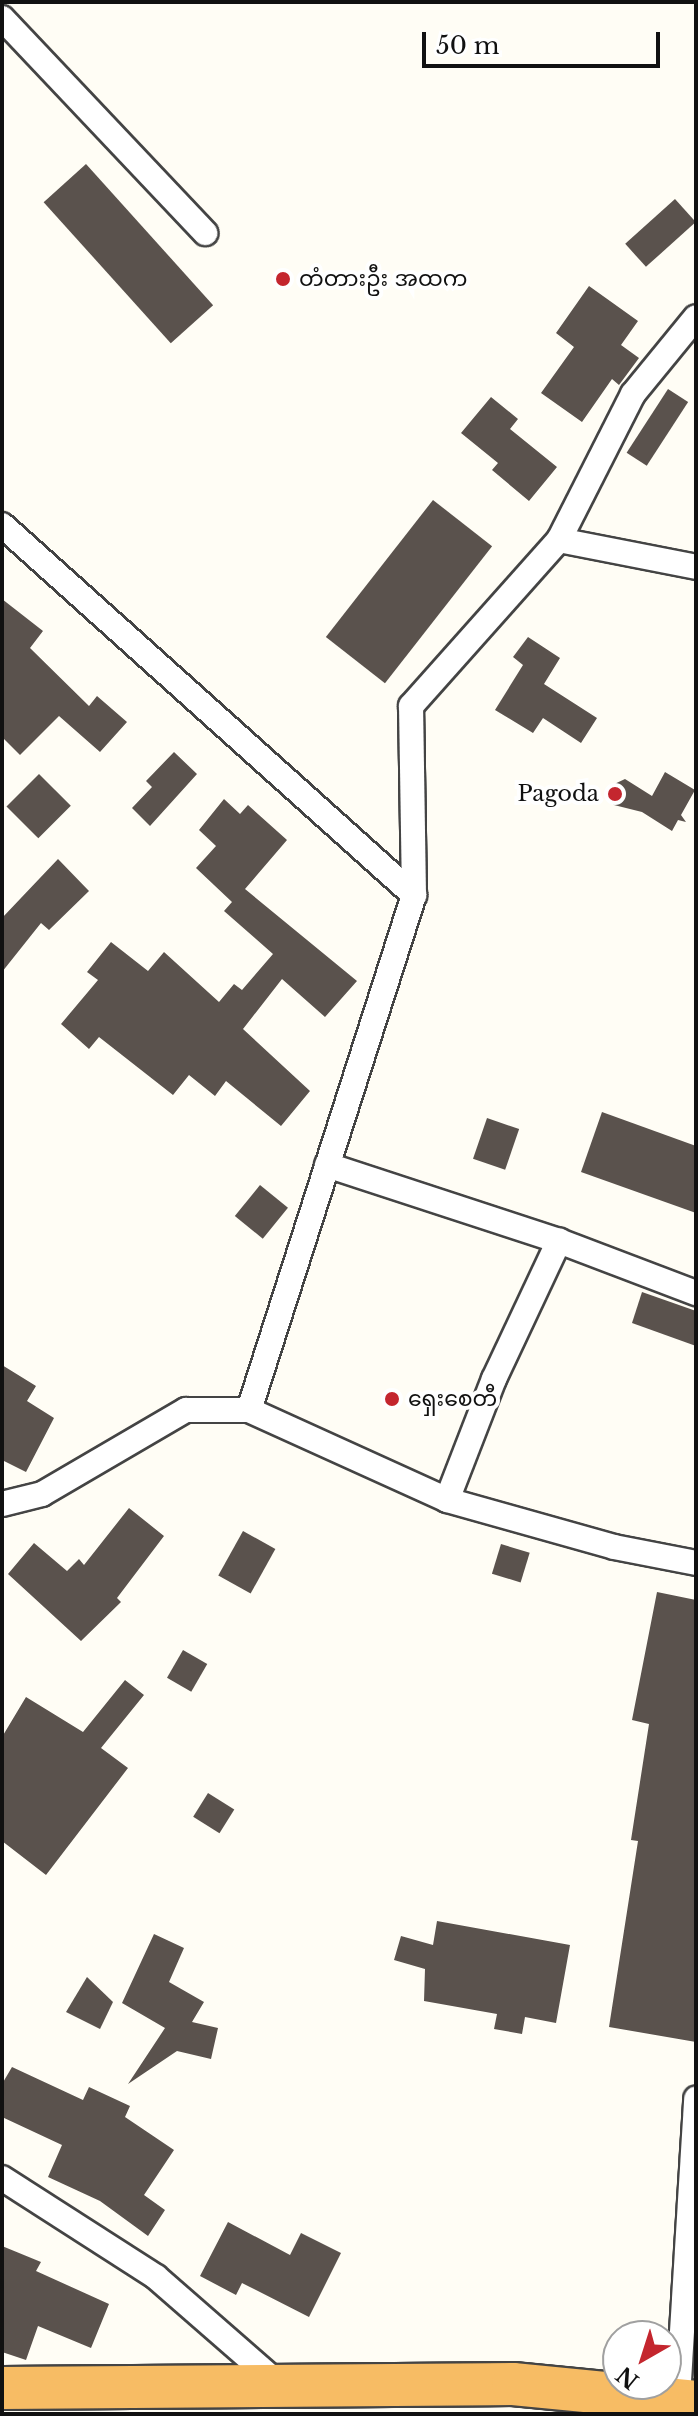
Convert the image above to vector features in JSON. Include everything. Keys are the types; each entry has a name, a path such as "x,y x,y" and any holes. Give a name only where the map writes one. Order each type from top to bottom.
{"highway":[{"path":"2,2388 513,2384 687,2399"}],"street":[{"path":"2,18 205,233"},
{"path":"249,1410 414,895 411,706 559,540 633,394 696,317"},
{"path":"2,525 414,895"},
{"path":"559,540 696,567"},
{"path":"327,1165 559,1241 696,1293"},
{"path":"447,1500 494,1379 559,1241"},
{"path":"2,1504 42,1494 186,1410 249,1410 447,1500 614,1547 696,1563"},
{"path":"687,2399 696,2099"},
{"path":"2,2178 156,2277 280,2385"}],"building":[{"path":"86,164 213,305 171,343 44,202"},
{"path":"675,199 696,222 646,267 625,244"},
{"path":"589,286 638,321 621,345 639,358 619,385 612,379 582,422 541,393 574,347 556,333"},
{"path":"668,389 688,402 647,466 627,453"},
{"path":"491,397 518,419 510,429 557,467 529,501 492,470 498,463 461,433"},
{"path":"433,500 492,546 385,683 326,637"},
{"path":"2,599 43,631 30,648 89,706 97,696 127,722 100,752 59,716 20,755 2,737"},
{"path":"528,637 560,658 544,684 597,718 581,743 543,718 533,733 495,710 523,665 513,657"},
{"path":"174,752 197,774 150,826 132,808 152,787 146,781"},
{"path":"665,772 695,790 681,815 686,822 678,820 672,831 642,812 614,805 608,797 608,787 625,779 652,796"},
{"path":"39,774 71,806 38,838 6,807"},
{"path":"224,799 240,814 248,805 287,840 245,889 357,981 325,1017 282,979 243,1029 310,1091 281,1126 226,1081 215,1096 189,1075 173,1095 99,1037 89,1049 61,1024 98,980 87,972 111,942 148,971 164,952 219,1002 234,984 242,990 273,954 224,911 232,902 196,868 216,846 199,830"},
{"path":"58,859 89,891 49,930 41,923 2,972 2,918"},
{"path":"602,1112 696,1146 696,1213 581,1172"},
{"path":"487,1118 519,1129 505,1170 473,1159"},
{"path":"260,1185 288,1208 263,1239 235,1216"},
{"path":"642,1292 696,1311 696,1346 632,1323"},
{"path":"2,1365 36,1386 27,1401 54,1418 26,1472 2,1460"},
{"path":"129,1508 164,1536 117,1598 121,1602 81,1641 8,1574 34,1543 67,1571 79,1559 84,1565"},
{"path":"243,1531 275,1549 251,1594 218,1576"},
{"path":"501,1544 530,1553 521,1582 492,1574"},
{"path":"657,1592 696,1600 696,2042 609,2027 638,1841 631,1840 649,1724 632,1720"},
{"path":"183,1650 207,1664 191,1692 167,1678"},
{"path":"125,1680 144,1695 101,1748 128,1768 46,1875 2,1841 2,1737 26,1697 83,1732"},
{"path":"208,1793 234,1809 219,1833 193,1817"},
{"path":"437,1921 570,1945 556,2023 525,2017 522,2034 494,2029 497,2014 424,2001 425,1969 394,1960 401,1936 433,1945"},
{"path":"154,1934 184,1948 169,1982 204,2002 192,2022 218,2028 211,2059 177,2051 128,2084 165,2028 122,2003"},
{"path":"87,1977 113,2002 100,2029 66,2012"},
{"path":"12,2067 83,2100 89,2087 130,2106 125,2117 174,2150 144,2195 165,2210 148,2236 100,2201 48,2177 62,2145 2,2117 2,2084"},
{"path":"228,2222 290,2255 301,2233 341,2253 309,2317 242,2283 236,2295 200,2276"},
{"path":"2,2246 41,2262 36,2271 109,2304 91,2348 38,2326 26,2360 2,2352"}],"place":[{"name":"တံတားဦး အထက","path":"283,279"},
{"name":"Pagoda","path":"615,794"},
{"name":"ရှေးစေတီ","path":"392,1399"}]}
